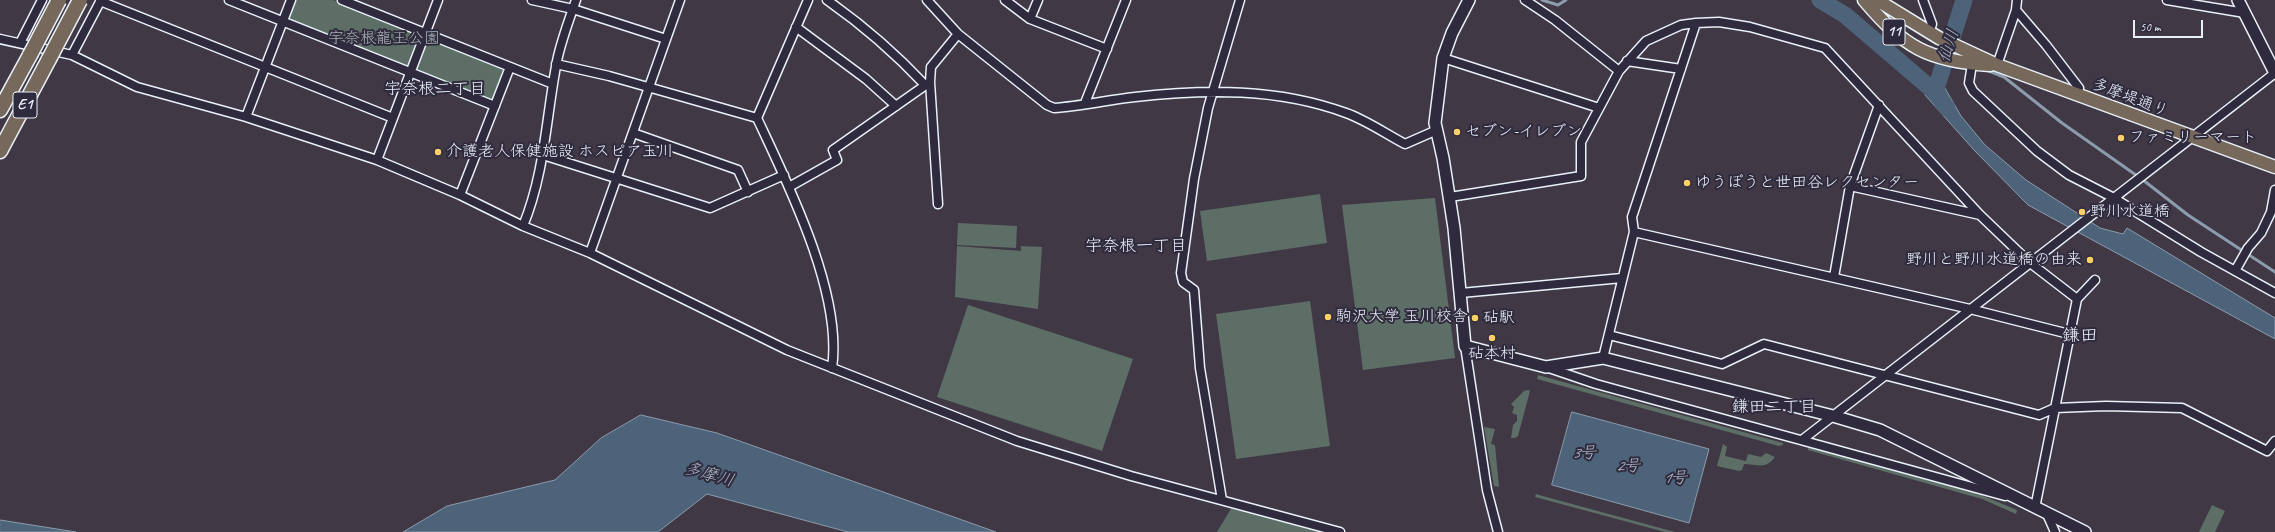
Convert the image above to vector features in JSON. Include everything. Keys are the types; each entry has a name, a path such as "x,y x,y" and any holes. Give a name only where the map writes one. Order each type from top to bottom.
{"highway":[{"name":"E1","path":"0,110 59,0"},
{"name":"E1","path":"0,151 80,0"}],"main road":[{"name":"多摩堤通り","path":"1864,0 1882,21 1914,48 1931,56 1958,63 1997,65"},
{"name":"多摩堤通り","path":"1877,0 1934,35 1997,65 2275,167"}],"street":[{"path":"20,43 42,0"},
{"path":"72,55 100,0 392,118"},
{"path":"229,0 495,106"},
{"path":"246,117 291,0"},
{"path":"342,0 426,32 553,84"},
{"path":"376,160 438,0"},
{"path":"532,0 573,9 666,39"},
{"path":"523,226 543,154 556,64 576,0"},
{"path":"590,253 680,0"},
{"path":"808,0 757,118 789,187 820,270 833,336 834,351 832,368"},
{"path":"827,0 868,30 896,54 927,84"},
{"path":"926,0 958,34 1047,105 1054,108 1085,103 1213,90 1270,95 1310,102 1347,113 1405,144 1437,130"},
{"path":"1005,0 1030,19 1106,49"},
{"path":"1030,19 1038,0"},
{"path":"1085,103 1126,0"},
{"path":"1222,500 1200,368 1194,290 1183,282 1181,273 1194,179 1208,108 1240,0"},
{"path":"1468,0 1452,33 1443,58 1435,123 1450,197 1465,346 1487,490 1498,532"},
{"path":"1525,0 1555,20 1619,71"},
{"path":"1923,0 1932,24 1934,35"},
{"path":"1997,65 2016,10 2017,0"},
{"path":"2167,0 2245,13"},
{"path":"1802,440 2190,137 2274,67 2238,0"},
{"path":"2016,10 2046,45 2079,88 2077,94"},
{"path":"1603,358 1634,232 1632,217 1696,22"},
{"path":"1450,197 1581,176 1581,142 1619,71 1646,41 1681,25 1696,22 1719,22 1750,27 1825,48 1980,215 2029,262 2077,299"},
{"path":"796,27 866,79 896,106"},
{"path":"938,204 927,84 931,68 958,34"},
{"path":"0,38 72,55 137,87 246,117 376,160 460,195 523,226 590,253 788,350 1017,441 1130,476 1340,532"},
{"path":"1443,58 1599,108"},
{"path":"1627,61 1681,69"},
{"path":"556,64 649,87 757,118"},
{"path":"1972,64 1969,86 1983,102 2038,151 2069,175 2112,197 2275,294"},
{"path":"460,195 510,67"},
{"path":"789,187 837,160 833,150 927,84"},
{"path":"1834,277 1850,186 1879,105"},
{"path":"633,133 738,170 748,192"},
{"path":"543,154 710,208 784,175"},
{"path":"1850,186 1980,215"},
{"path":"2235,271 2248,248 2261,234 2271,212 2275,190"},
{"path":"1634,232 1834,277 2069,334"},
{"path":"1460,293 1622,278"},
{"path":"2035,508 2077,299 2095,280"},
{"path":"1609,335 1722,364 1764,344 1886,374 2039,415 2056,408 2106,406 2182,408 2267,451 2275,441"},
{"path":"1465,346 1546,367 1596,384 2000,495 2014,496"},
{"path":"1546,367 1603,358 1833,416 1880,430 2085,532"},
{"path":"2047,514 2054,532"}],"green space":[{"name":"宇奈根龍王公園","path":"295,0 333,0 417,33 419,38 410,64 404,66 290,20 289,14"},
{"name":"宇奈根龍王公園","path":"431,39 502,67 504,73 494,98 489,99 418,72 416,67 426,41"},
{"path":"1320,194 1327,243 1207,261 1200,211"},
{"path":"1435,198 1455,358 1363,370 1342,205"},
{"path":"958,223 1017,226 1016,248 957,245"},
{"path":"957,246 1021,251 1021,246 1042,247 1038,309 955,297"},
{"path":"1310,301 1330,446 1236,459 1216,314"},
{"path":"968,305 1133,359 1102,451 937,397"},
{"path":"1538,375 1783,443 1783,445 1779,446 1537,379"},
{"path":"1524,391 1530,391 1518,436 1511,438 1513,425 1517,421 1517,415 1512,413 1514,407 1511,404"},
{"path":"1484,427 1495,429 1491,444 1495,445 1499,487 1494,486"},
{"path":"1723,444 1727,447 1725,456 1746,461 1748,454 1761,457 1766,453 1775,457 1772,461 1765,465 1744,464 1742,470 1739,471 1717,466"},
{"path":"1808,447 1981,495 2017,510 2016,514 1982,499 1808,450"},
{"path":"1536,494 1675,532 1665,532 1535,497"},
{"path":"2212,505 2225,511 2215,532 2199,532"},
{"path":"1232,507 1327,532 1217,532"}],"water":[{"path":"1942,83 1961,116 1985,145 2026,180 2100,228 2123,234 2127,228 2275,318 2275,339 2028,205 1974,150 1925,95"},
{"path":"1572,412 1709,449 1689,523 1552,485"},
{"name":"多摩川","path":"641,415 717,433 996,532 848,532 707,494 658,532 403,532 447,506 555,480 601,438"},
{"path":"0,520 76,532 0,532"}],"waterway":[{"path":"1542,0 1558,5 1566,0"},
{"path":"1820,0 1845,15 1935,92 1947,108"},
{"name":"仙川","path":"1935,92 1964,0"},
{"path":"1984,69 2004,77 2062,123 2143,180 2188,215 2275,272"}],"place":[{"name":"セブン-イレブン","path":"1457,132"},
{"name":"ファミリーマート","path":"2121,138"},
{"name":"介護老人保健施設 ホスピア玉川","path":"438,152"},
{"name":"ゆうぽうと世田谷レクセンター","path":"1687,183"},
{"name":"野川水道橋","path":"2082,212"},
{"name":"野川と野川水道橋の由来","path":"2090,260"},
{"name":"駒沢大学 玉川校舎","path":"1328,317"},
{"name":"砧駅","path":"1475,318"},
{"name":"砧本村","path":"1492,338"}],"district":[{"name":"宇奈根二丁目","path":"435,90"},
{"name":"宇奈根一丁目","path":"1136,247"},
{"name":"鎌田","path":"2080,336"},
{"name":"鎌田二丁目","path":"1774,408"}],"water label":[{"name":"3号","path":"1584,454"},
{"name":"2号","path":"1628,467"},
{"name":"1号","path":"1675,479"}]}
